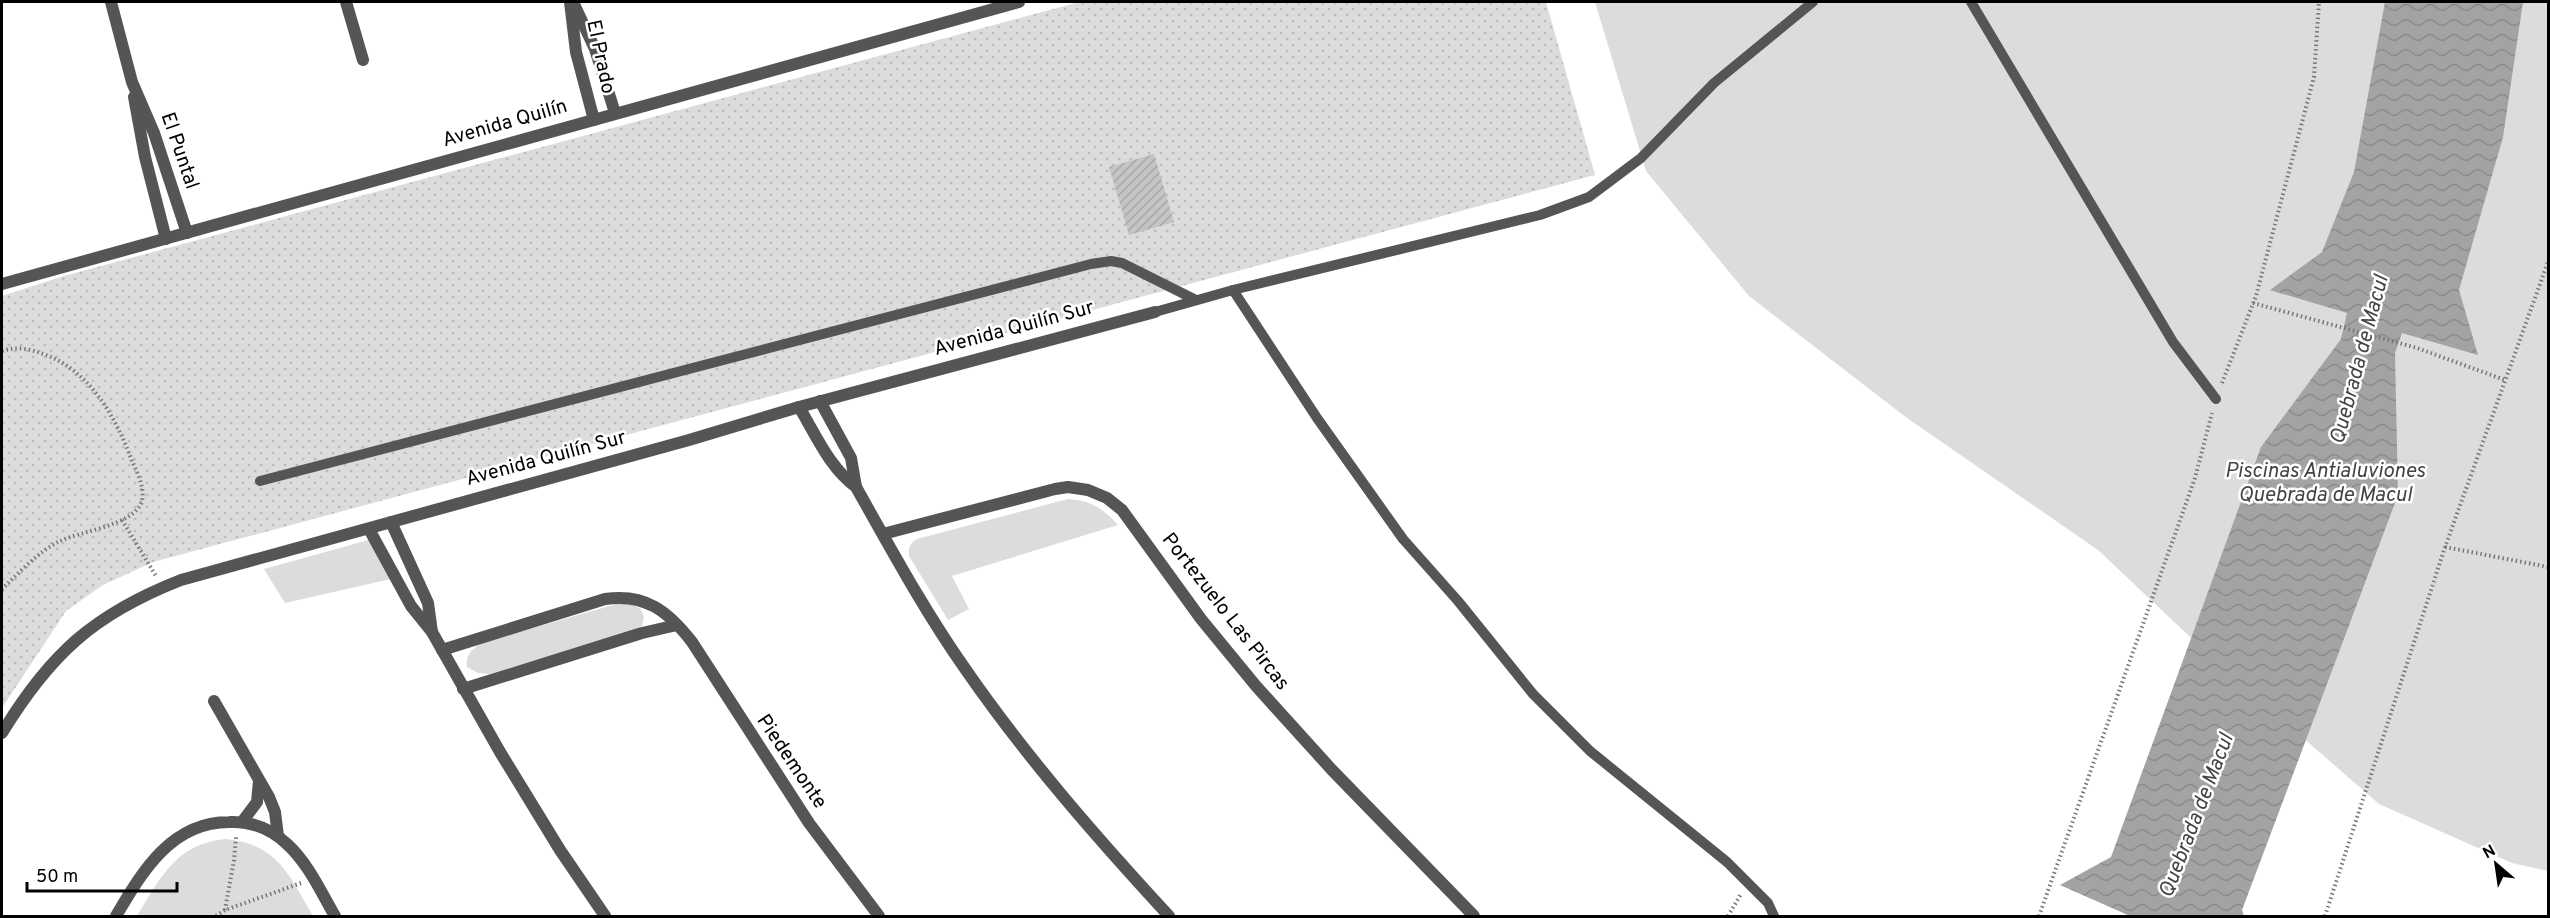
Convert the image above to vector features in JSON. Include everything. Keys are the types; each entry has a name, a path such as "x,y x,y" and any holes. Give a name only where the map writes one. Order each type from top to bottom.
{"street":[{"name":"El Puntal","path":"111,2 132,82 139,131 166,239"},
{"path":"346,2 363,60"},
{"name":"El Prado","path":"571,2 595,49 615,113"},
{"name":"El Prado","path":"571,2 576,52 594,120"},
{"name":"Avenida Quilín","path":"2,284 1019,2"},
{"name":"El Puntal","path":"132,82 154,134 187,233"},
{"name":"Avenida Quilín Sur","path":"2,733 36,680 70,644 117,609 162,587 212,570 820,401 1155,312"},
{"path":"820,401 851,458 856,487 947,642 1007,727 1103,844 1169,916"},
{"path":"799,407 832,463 842,476 856,487"},
{"name":"Portezuelo Las Pircas","path":"883,534 1055,489 1078,488 1107,498 1128,518 1201,619 1276,709 1474,916"},
{"path":"391,522 428,603 432,632"},
{"path":"369,528 411,606 432,632 463,689 548,831 605,916"},
{"name":"Piedemonte","path":"442,650 616,597 633,597 649,603 677,625 692,642 808,823 879,916"},
{"path":"463,689 642,633 677,625"},
{"path":"213,701 273,805 278,836"},
{"path":"239,822 257,802 259,780"},
{"path":"116,916 152,861 171,841 181,834 202,826 239,822 260,827 278,836 295,852 335,916"}],"lane":[{"path":"1155,312 1233,290 1540,215 1589,197 1641,158 1714,83 1744,56 1807,9 1813,2"},
{"path":"1971,2 2173,342 2216,399"},
{"path":"260,481 1091,264 1110,261 1122,263 1196,300"},
{"path":"1233,290 1317,418 1403,539 1458,601 1533,694 1590,751 1689,829 1748,883 1768,903 1774,916"}],"path":[{"path":"2038,916 2194,478 2216,399 2253,303 2314,77 2319,2"},
{"path":"2325,916 2445,548 2548,262"},
{"path":"2253,303 2417,348 2505,380"},
{"path":"2,351 28,348 62,361 88,382 121,432 141,484 142,501 134,513 122,520 58,542 27,565 2,589"},
{"path":"122,520 162,587"},
{"path":"2445,548 2548,567"},
{"path":"225,910 239,822"},
{"path":"216,916 225,910 313,879"},
{"path":"1728,916 1748,883"}],"shaded area":[{"path":"1079,2 1546,2 1595,175 153,562 103,585 66,611 2,708 2,296 64,276"},
{"path":"1595,2 2548,2 2548,871 2512,863 2379,804 2223,668 2098,550 1907,418 1749,296 1646,171"},
{"path":"1068,499 1096,506 1118,525 952,576 969,609 948,620 909,556 909,548 913,542 917,539"},
{"path":"372,539 391,579 285,603 264,569"},
{"path":"623,602 640,608 644,616 642,626 625,634 489,674 478,673 467,667 470,653 482,643"},
{"path":"225,839 258,847 270,855 289,875 313,916 137,916 153,889 181,856 208,842"}],"water":[{"name":"Piscinas Antialuviones Quebrada de Macul","path":"2385,2 2523,2 2503,137 2459,290 2478,355 2402,333 2395,353 2398,495 2242,910 2244,916 2130,916 2060,885 2111,857 2261,447 2341,339 2347,313 2270,290 2322,252 2354,172"}],"building":[{"path":"1154,154 1174,222 1129,235 1109,167"}],"water label":[{"name":"Quebrada de Macul","path":"2360,360"},
{"name":"Quebrada de Macul","path":"2197,816"}]}
